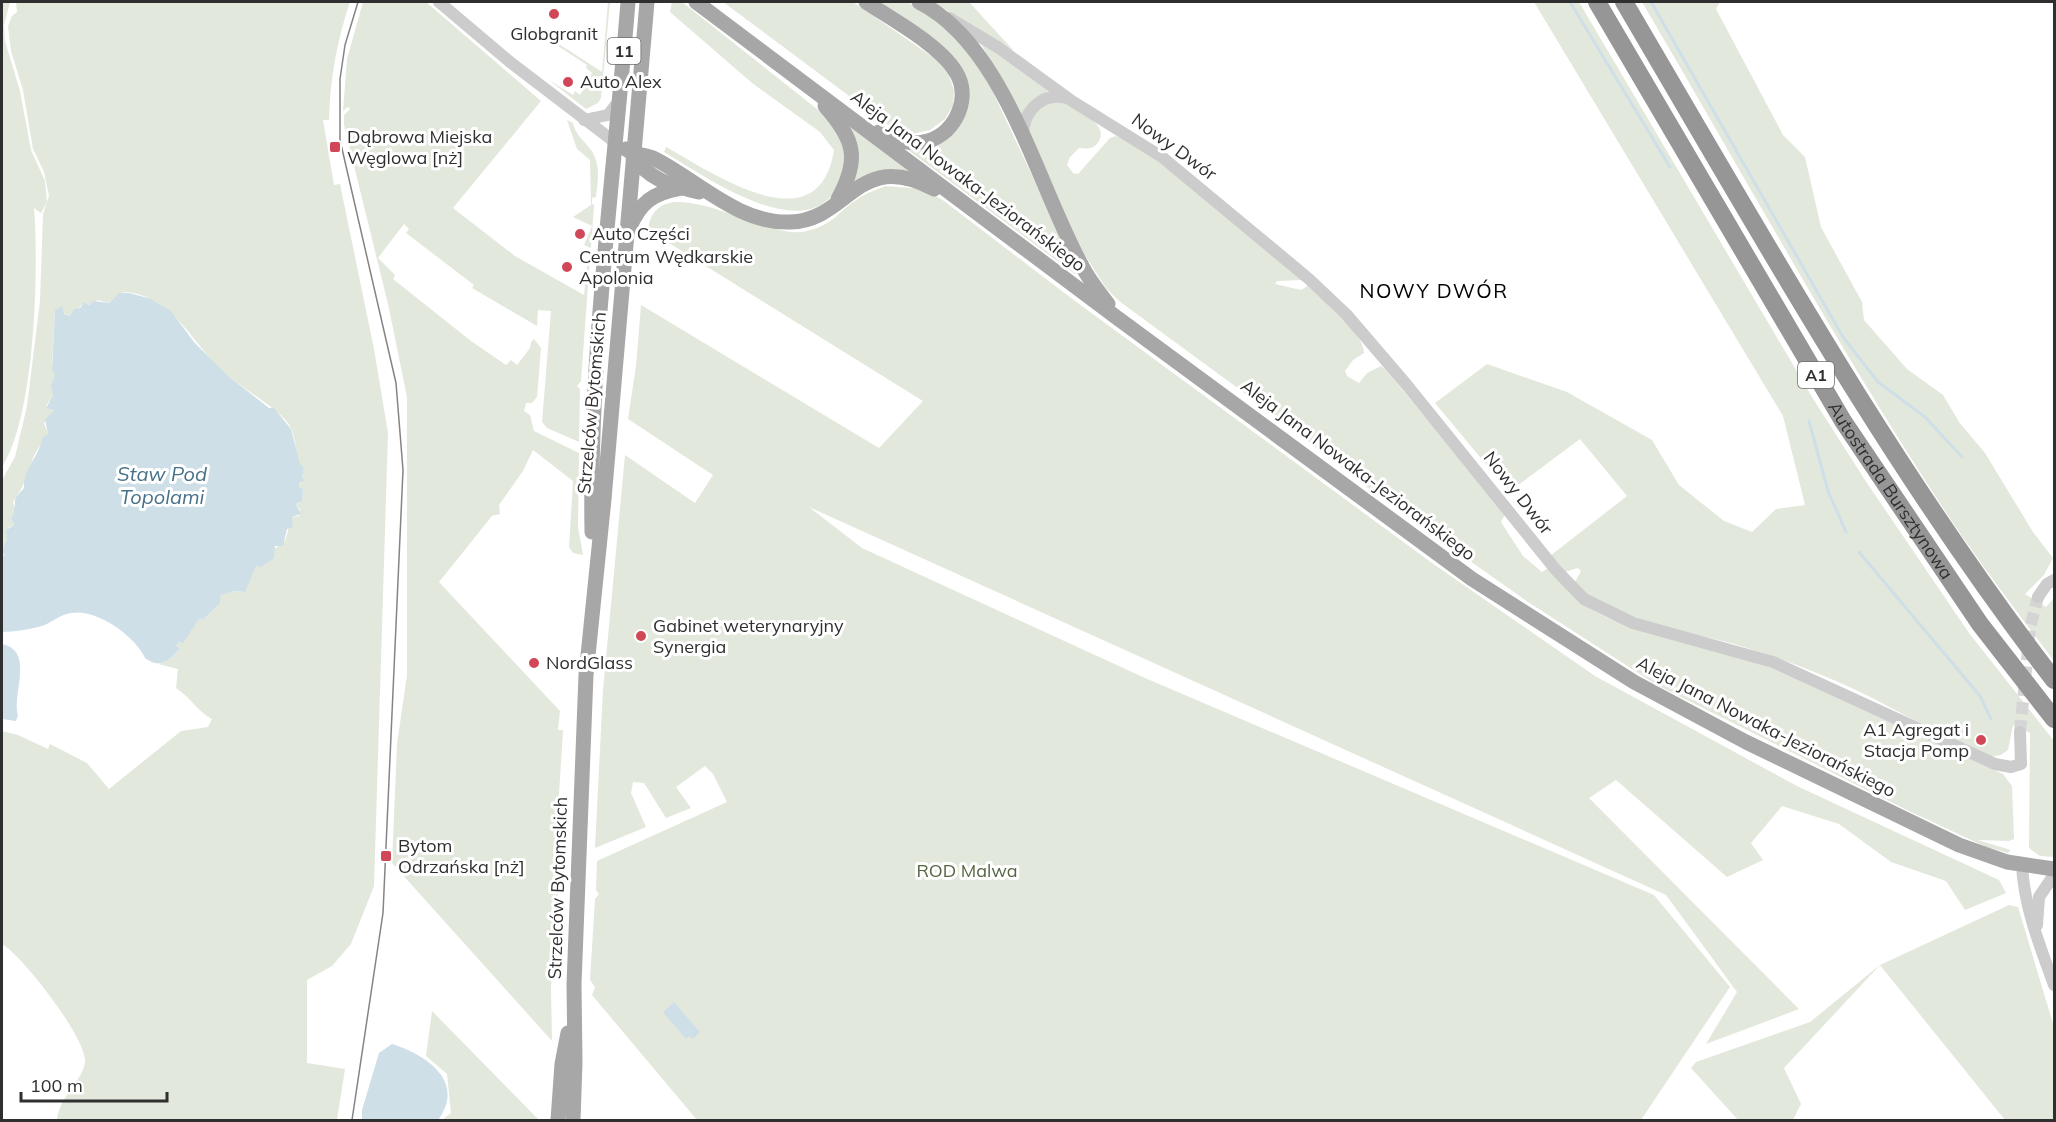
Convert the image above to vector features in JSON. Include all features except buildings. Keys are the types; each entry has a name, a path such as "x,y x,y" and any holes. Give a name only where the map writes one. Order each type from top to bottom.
{"highway":[{"name":"Autostrada Bursztynowa","path":"1597,2 1843,421 1980,624 2055,719"},
{"name":"Autostrada Bursztynowa","path":"1624,2 1811,321 1878,429 1995,602 2055,680"}],"main road":[{"name":"Strzelców Bytomskich","path":"593,592 591,466 609,188 616,143 628,2"},
{"name":"Strzelców Bytomskich","path":"573,1120 574,1007 582,766 593,592 604,499 624,240 647,2"},
{"name":"Aleja Jana Nowaka-Jeziorańskiego","path":"696,2 1116,317 1472,579 1599,661 1718,728 1927,830 1977,852 2022,865 2055,869"},
{"path":"855,122 903,142 921,142 934,139 947,131 961,106 962,90 957,75 945,58 866,2"},
{"path":"919,2 942,15 978,53 1023,138 1081,265 1116,317"},
{"path":"809,87 835,117 852,150 852,168 836,202"},
{"path":"638,108 647,147 653,158"},
{"path":"616,143 633,154 653,158 713,196 768,220 789,223 817,217 860,185 883,177 919,180 973,209"},
{"path":"633,154 642,170 650,176 681,188 713,196"},
{"path":"624,240 637,212 645,201 665,190 681,188"},
{"name":"Strzelców Bytomskich","path":"558,1120 562,1064 574,1007"}],"street":[{"path":"439,2 584,120 616,143"},
{"name":"Nowy Dwór","path":"942,15 999,48 1072,101 1161,157 1260,236 1329,298 1432,414 1556,570 1584,599 1633,623 1773,662 1995,764 2010,767 2021,764 2020,732"},
{"path":"1023,138 1024,122 1029,111 1038,102 1059,97 1072,101"},
{"path":"584,120 608,115 620,100"},
{"path":"2038,597 2047,584 2055,580"},
{"path":"2022,865 2024,892 2055,985"},
{"path":"2039,941 2037,914 2039,897 2055,875"}],"green space":[{"path":"2,2 10,2 4,25 5,41 20,91 31,150 45,181 47,202 41,213 34,208 35,304 28,379 22,414 13,444 2,467"},
{"path":"16,2 350,2 335,60 329,120 323,120 334,185 340,184 374,349 388,433 374,886 351,944 332,966 307,980 307,1063 345,1069 337,1120 57,1120 62,1103 83,1070 85,1063 83,1052 66,1018 38,980 2,944 2,731 18,735 48,749 50,744 87,763 109,789 181,731 208,727 212,719 176,688 178,669 158,664 175,654 180,648 176,646 199,619 203,620 217,606 221,594 234,591 243,592 256,565 261,567 273,558 273,550 285,541 292,517 299,516 300,510 296,504 302,501 303,489 299,487 304,469 291,429 283,417 219,368 164,307 146,297 127,292 119,294 108,303 98,300 88,305 85,302 70,316 55,310 52,364 55,375 53,395 46,406 54,410 44,423 48,434 34,455 23,486 13,502 15,509 11,519 14,525 8,528 7,539 2,550 2,480 15,457 27,406 40,301 43,214 49,196 44,172 33,149 23,90 11,51 8,26 12,16 17,12"},
{"path":"363,2 426,2 541,101 453,208 515,256 584,295 588,256 590,258 581,381 577,386 580,389 579,442 547,428 542,422 551,311 538,310 537,326 472,288 474,285 406,233 409,229 404,224 378,258 395,275 393,279 471,341 506,365 511,360 517,365 534,339 541,348 537,397 532,403 526,403 524,411 530,415 534,431 579,453 578,527 583,555 573,553 569,547 573,481 533,450 523,471 499,505 500,514 492,516 439,582 560,711 558,730 563,730 558,811 558,918 551,987 552,1041 392,863 397,744 407,675 407,397 388,304 344,125 344,115 350,109 348,107 343,111 347,59"},
{"path":"608,2 610,2 601,98 598,103 586,109 549,80 573,95 575,91 580,95 592,73 586,68 587,65 538,33 539,31 602,72"},
{"path":"672,2 682,2 836,124 847,145 846,159 839,185 824,203 803,210 779,209 753,201 703,176 664,152 666,147 736,185 762,195 787,199 808,194 824,179 834,150 820,132 752,83 670,12"},
{"path":"723,2 853,2 934,58 948,73 954,90 953,106 945,119 930,130 912,134 892,128"},
{"path":"872,2 907,2 941,22 965,45 991,88 1078,273 1075,274 908,150 935,145 965,83"},
{"path":"933,2 969,2 1014,51"},
{"path":"1534,2 1579,2 1812,397 1865,480 1969,633 2054,741 2054,857 2040,856 2029,848 2030,733 2013,725 2008,750 2001,755 1987,757 1855,690 1811,671 1734,644 1648,623 1606,606 1588,595 1575,582 1581,571 1578,568 1565,572 1550,556 1627,496 1580,439 1509,492 1435,403 1487,364 1567,392 1652,440 1679,485 1724,521 1752,532 1776,509 1805,505 1783,416"},
{"path":"1642,2 1720,2 1716,9 1783,135 1805,157 1821,227 1862,302 1864,320 1907,369 1943,395 1959,422 1985,453 2033,532 2053,558 2044,575 2025,594 2046,607 2054,598 2054,661 1976,556 1910,457 1831,328"},
{"path":"979,40 1048,91 1022,118"},
{"path":"1060,102 1070,105 1084,113 1100,129 1101,135 1095,146 1079,148 1070,157 1067,165 1073,173 1078,174 1110,138 1116,136 1123,138 1159,160 1303,280 1277,281 1275,284 1301,290 1309,285 1350,326 1362,345 1364,353 1353,360 1345,371 1347,376 1359,383 1367,373 1381,366 1386,370 1505,514 1501,522 1523,556 1542,572 1548,568 1589,608 1608,618 1752,659 2003,774 2012,786 2014,839 2009,841 1978,840 2011,850 2008,853 1986,847 1657,685 1528,602 1382,499 1277,417 1119,301 1106,288 1081,249 1027,139 1029,118 1045,103"},
{"path":"567,120 573,123 578,134 591,150 598,167 596,197 592,198 594,205 591,248 584,245 592,226 573,217 591,205 590,160 577,149"},
{"path":"849,122 917,173 852,184 857,153"},
{"name":"ROD Malwa","path":"885,186 924,189 944,201 1071,298 1432,563 1595,676 1797,786 1999,880 2006,893 1965,910 1946,881 1891,862 1839,824 1782,806 1751,843 1763,860 1727,877 1616,780 1589,798 1799,1009 1706,1044 1737,992 1666,895 809,507 862,548 1145,678 1654,895 1730,987 1641,1120 697,1120 592,995 595,987 590,980 595,899 599,894 596,890 597,861 727,802 713,774 705,766 676,787 691,808 666,818 644,783 633,782 631,793 646,827 595,848 603,690 625,455 695,503 713,475 628,419 636,366 641,305 879,448 923,401 648,230 655,211 670,203 690,203 784,231 812,230 829,222 855,200"},
{"path":"2009,905 2018,907 2054,1027 2054,1120 2005,1120 1880,965"},
{"path":"1880,965 1784,1068 1801,1104 1793,1120 1738,1120 1691,1068 1696,1062 1810,1022"},
{"path":"432,1011 539,1120 442,1120 451,1113 447,1074 426,1056"}],"water":[{"name":"Staw Pod Topolami","path":"119,293 130,293 151,299 171,311 194,342 228,376 269,408 274,408 291,429 300,463 304,469 302,478 306,480 300,482 299,487 303,489 302,501 296,504 301,514 292,517 293,527 287,529 283,546 275,546 274,558 261,567 256,566 245,592 234,591 221,595 220,603 203,620 199,619 183,643 179,642 176,646 180,648 176,653 169,660 160,663 145,658 124,633 92,615 71,613 38,627 2,632 2,558 4,555 2,550 7,539 6,530 14,525 11,519 15,500 24,488 26,474 39,450 42,438 48,434 45,420 54,410 46,408 53,395 51,386 55,375 52,370 55,310 62,306 64,314 70,316 74,309 80,308 84,302 89,305 94,301 109,303"},
{"path":"2,644 12,648 18,655 20,664 16,721 2,719"},
{"path":"674,1002 700,1032 693,1039 689,1036 686,1039 663,1012"},
{"path":"392,1044 418,1055 439,1072 448,1094 438,1120 362,1120 362,1110 379,1053"}],"waterway":[{"path":"1570,2 1670,167"},
{"path":"1651,2 1843,337 1878,382 1925,417 1962,457"},
{"path":"1809,421 1828,491 1846,532"},
{"path":"1859,552 1980,696 1991,719"}],"tunnel":[{"path":"2020,732 2030,628 2038,597"}],"tram line":[{"path":"352,1120 383,913 403,470 396,383 340,140 340,79 345,45 358,2"}],"place":[{"name":"Globgranit","path":"554,14"},
{"name":"Auto Alex","path":"568,82"},
{"name":"Dąbrowa Miejska Węglowa [nż]","path":"335,147"},
{"name":"Auto Części","path":"580,234"},
{"name":"Centrum Wędkarskie Apolonia","path":"567,267"},
{"name":"Gabinet weterynaryjny Synergia","path":"641,636"},
{"name":"NordGlass","path":"534,663"},
{"name":"A1 Agregat i Stacja Pomp","path":"1981,740"},
{"name":"Bytom Odrzańska [nż]","path":"386,856"}],"district":[{"name":"NOWY DWÓR","path":"1434,291"}]}
